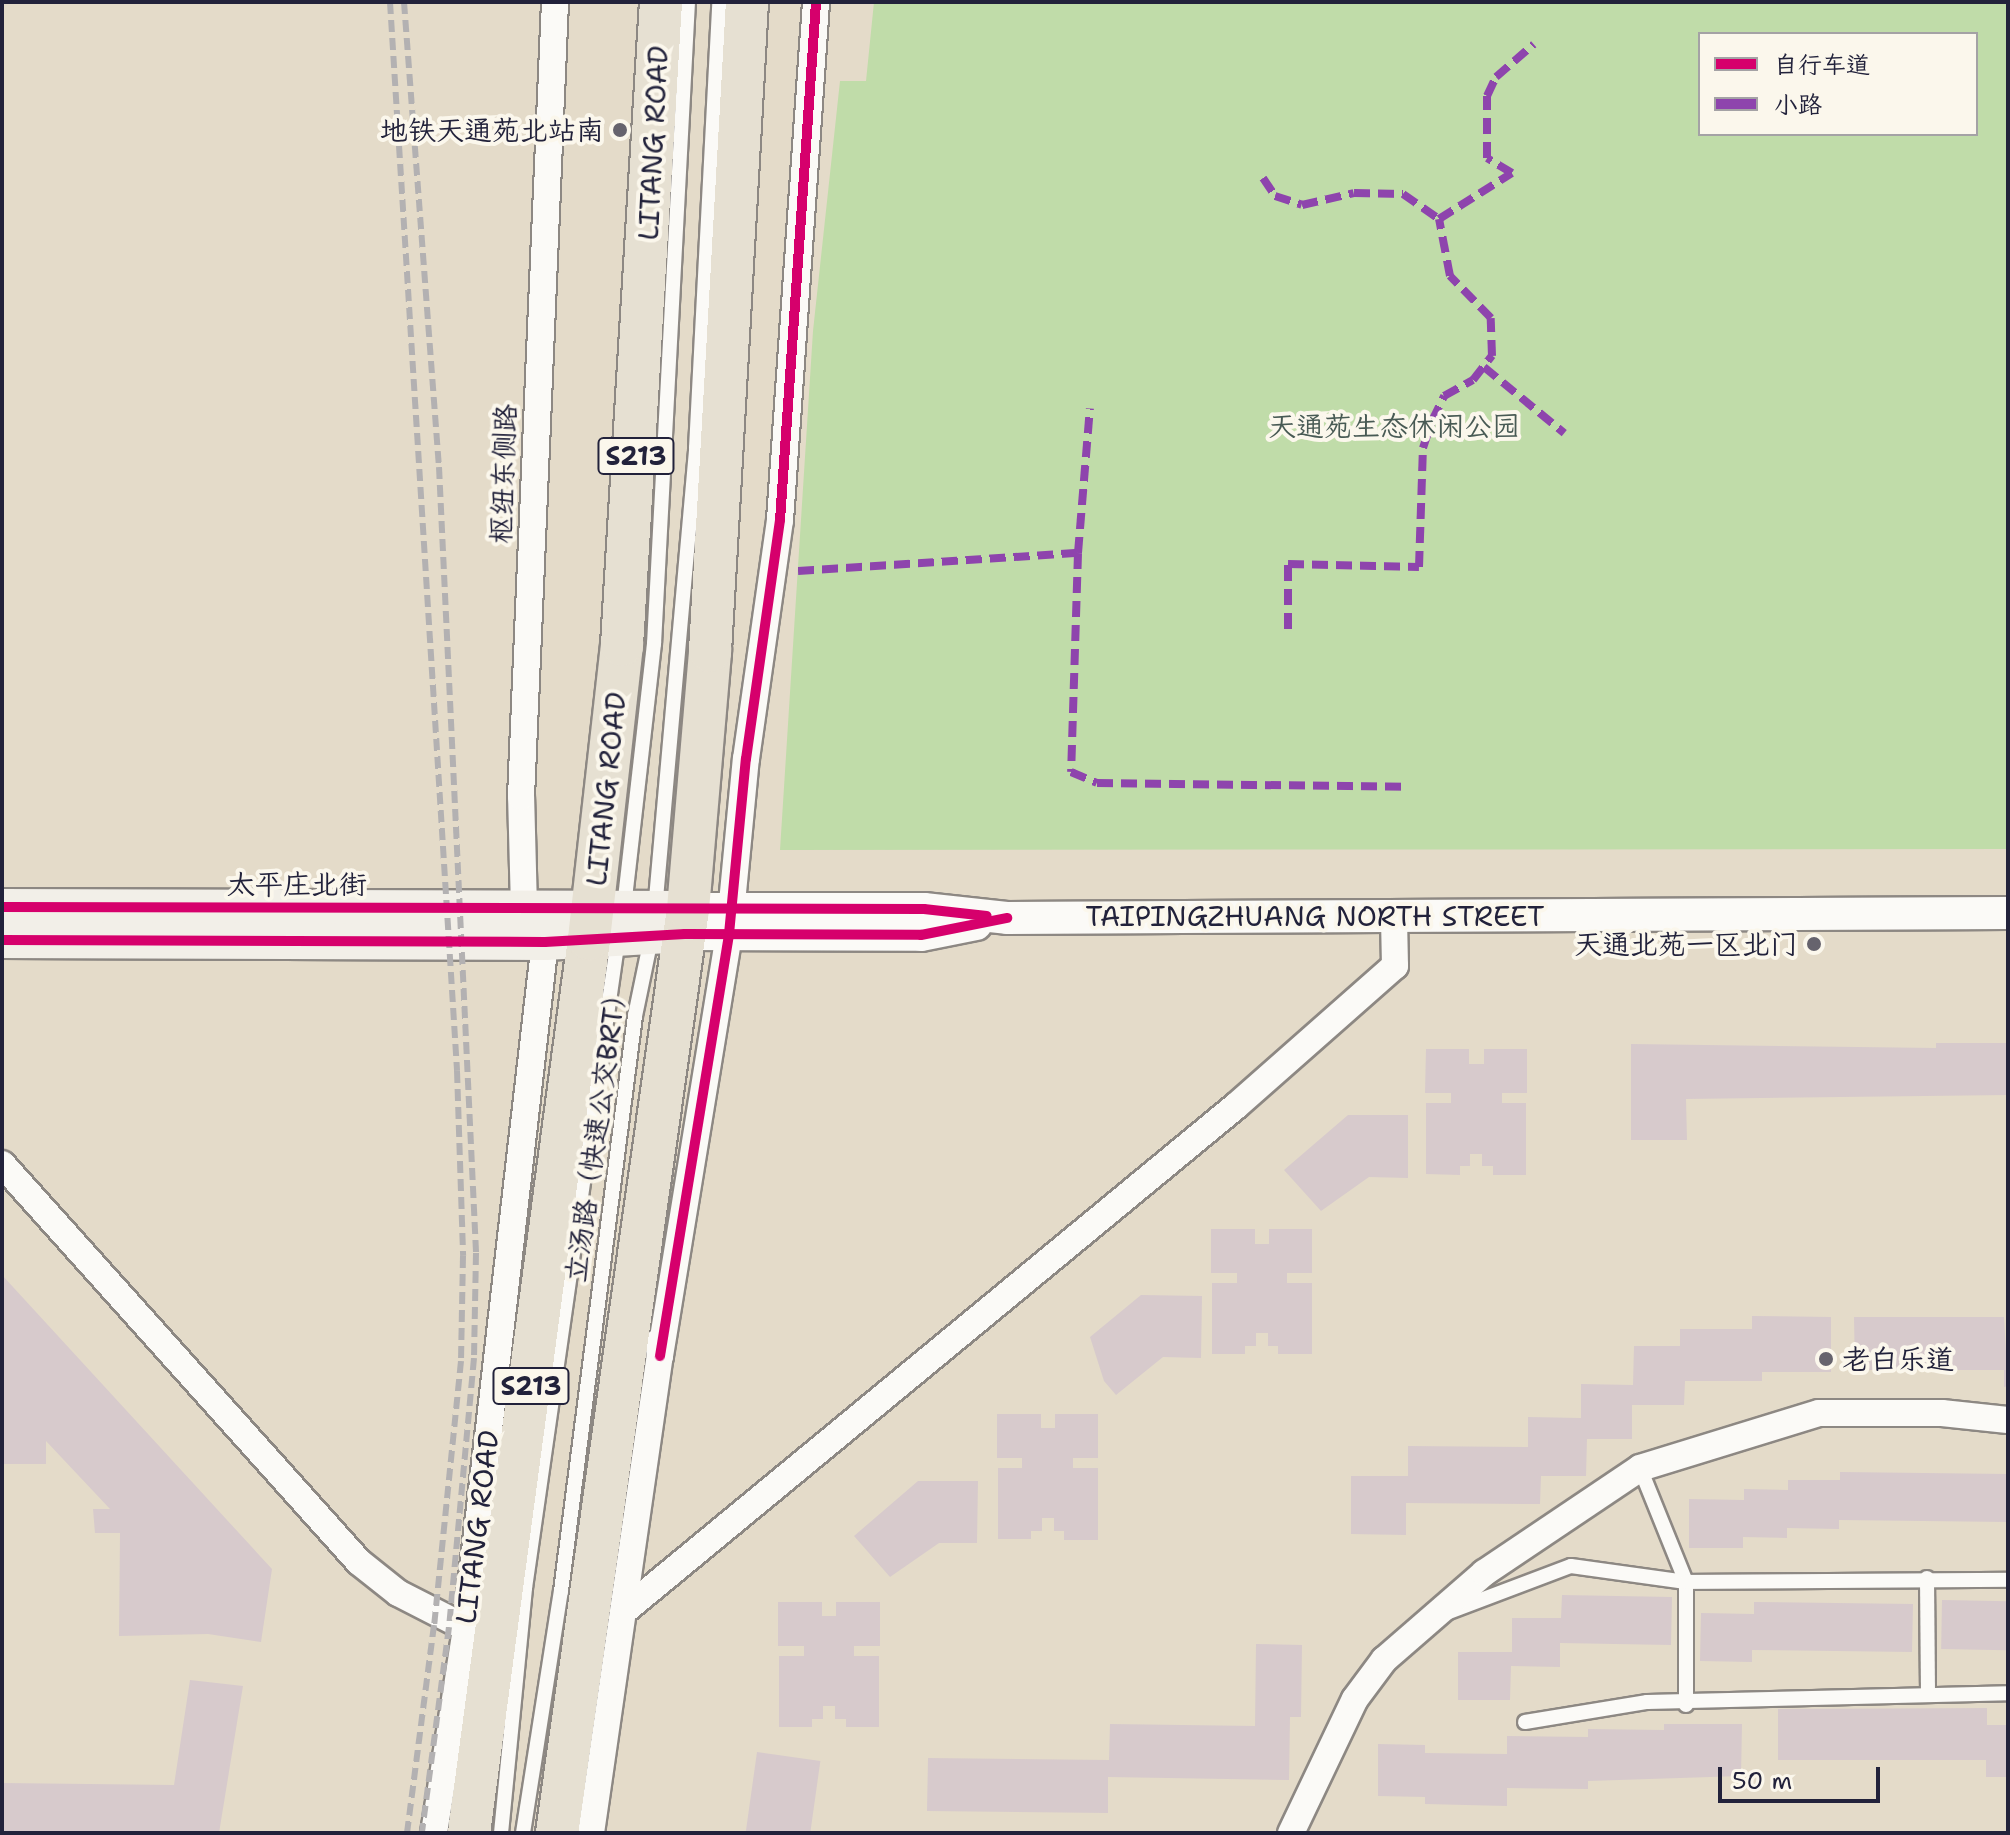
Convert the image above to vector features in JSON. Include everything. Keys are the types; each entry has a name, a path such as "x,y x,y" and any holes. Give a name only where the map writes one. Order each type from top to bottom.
{"main road":[{"name":"LITANG ROAD","path":"557,1833 641,1222 631,542 661,2"},
{"name":"LITANG ROAD","path":"469,1833 482,1636 638,923 710,651 747,2"},
{"name":"太平庄北街","path":"2,907 524,908 638,923"},
{"name":"太平庄北街","path":"2,940 545,942 638,923"}],"street":[{"name":"枢纽东侧路","path":"524,908 521,797 555,2"},
{"path":"660,1356 730,922 746,759 780,520 816,2"},
{"path":"524,908 545,942"},
{"name":"TAIPINGZHUANG NORTH STREET","path":"638,923 730,922 924,909 1007,918 2008,913"},
{"path":"624,1611 1236,1106 1395,966 1394,917"},
{"name":"LITANG ROAD","path":"434,1833 482,1636 545,942"},
{"path":"2,1164 359,1562 398,1593 482,1636"},
{"name":"LITANG ROAD","path":"591,1833 660,1356 641,1222"},
{"path":"1291,1833 1355,1699 1384,1660 1441,1615 1484,1573 1640,1468 1819,1413 1942,1413 2008,1420"}],"lane":[{"name":"立汤路（快速公交BRT）","path":"523,1833 561,1591 635,1016 688,2"},
{"name":"立汤路（快速公交BRT）","path":"501,1833 525,1588 638,923 696,448 719,2"},
{"path":"1640,1468 1686,1582 1686,1705"},
{"path":"1441,1615 1571,1566 1686,1582 1927,1578 2008,1580"},
{"path":"1927,1578 1928,1694"},
{"path":"1525,1722 1647,1702 1686,1705 1790,1695 2008,1693"}],"green space":[{"name":"天通苑生态休闲公园","path":"874,2 2008,2 2008,849 780,850 813,331 840,81 866,81"}],"building":[{"path":"1936,1043 2008,1043 2008,1095 1686,1099 1687,1140 1631,1140 1631,1044 1936,1048"},
{"path":"1426,1049 1469,1049 1469,1064 1484,1064 1484,1049 1527,1049 1527,1093 1502,1093 1502,1103 1526,1103 1526,1175 1493,1175 1493,1166 1482,1166 1482,1154 1470,1154 1470,1166 1460,1166 1460,1175 1426,1174 1426,1103 1451,1103 1451,1093 1425,1093"},
{"path":"1348,1115 1408,1115 1408,1178 1369,1177 1321,1211 1284,1170"},
{"path":"1211,1229 1255,1229 1255,1244 1269,1244 1269,1229 1312,1229 1312,1273 1287,1273 1287,1283 1312,1283 1312,1354 1278,1354 1278,1346 1268,1346 1268,1333 1256,1333 1256,1346 1245,1346 1245,1354 1212,1354 1212,1283 1237,1283 1237,1273 1211,1273"},
{"path":"2,1275 272,1569 261,1642 208,1634 119,1636 120,1533 95,1533 93,1509 110,1509 46,1441 46,1464 2,1464"},
{"path":"1141,1295 1202,1296 1201,1358 1163,1357 1116,1395 1104,1381 1090,1337"},
{"path":"1752,1316 1831,1317 1831,1372 1762,1372 1762,1381 1685,1381 1684,1405 1632,1405 1632,1439 1587,1439 1586,1476 1541,1476 1540,1504 1406,1503 1406,1535 1351,1534 1351,1476 1408,1476 1408,1446 1528,1447 1528,1417 1581,1418 1581,1384 1633,1385 1634,1346 1680,1346 1680,1329 1752,1329"},
{"path":"1854,1317 2004,1317 2008,1386 2004,1387 2004,1370 1855,1370"},
{"path":"997,1414 1041,1414 1041,1428 1055,1428 1055,1414 1098,1414 1098,1458 1073,1458 1073,1468 1098,1468 1098,1540 1064,1540 1064,1531 1054,1531 1054,1518 1042,1518 1042,1531 1031,1531 1031,1539 998,1539 998,1468 1022,1468 1022,1458 997,1458"},
{"path":"1840,1472 2008,1474 2008,1522 1839,1520 1839,1529 1787,1528 1787,1538 1743,1537 1743,1548 1689,1548 1689,1499 1744,1500 1744,1489 1788,1490 1788,1480 1840,1480"},
{"path":"918,1481 978,1481 977,1543 939,1543 890,1577 854,1536"},
{"path":"1562,1595 1672,1597 1671,1645 1560,1643 1560,1667 1511,1666 1510,1700 1458,1700 1458,1652 1512,1652 1512,1618 1561,1618"},
{"path":"1942,1600 2008,1601 2007,1650 1941,1649"},
{"path":"778,1602 822,1602 822,1616 836,1616 836,1602 880,1602 880,1646 854,1646 854,1656 879,1656 879,1727 846,1727 846,1719 835,1719 835,1706 823,1706 823,1719 812,1719 812,1727 779,1727 779,1656 804,1656 804,1646 778,1646"},
{"path":"1754,1602 1913,1604 1912,1652 1752,1650 1752,1662 1700,1661 1701,1613 1754,1614"},
{"path":"1256,1644 1302,1645 1301,1717 1290,1717 1289,1780 1108,1777 1108,1813 927,1811 928,1758 1109,1760 1110,1724 1255,1726"},
{"path":"190,1680 243,1686 219,1833 2,1833 2,1783 174,1785"},
{"path":"1987,1708 1987,1725 2008,1725 2008,1777 1986,1777 1986,1760 1778,1760 1778,1709"},
{"path":"1664,1724 1742,1724 1741,1776 1588,1781 1588,1789 1507,1788 1507,1806 1425,1804 1425,1797 1378,1796 1378,1744 1425,1745 1425,1753 1507,1754 1507,1736 1588,1737 1588,1729 1664,1730"},
{"path":"757,1752 820,1761 810,1833 746,1833"}],"railway":[{"path":"390,2 457,1071 463,1256 461,1361 434,1625 407,1833"},
{"path":"404,2 439,467 476,1253 474,1358 449,1627 422,1833"}],"marked path":[{"path":"1263,178 1275,196 1302,205 1354,193 1403,194 1439,219 1512,173 1487,158 1487,96 1496,77 1534,44"},
{"path":"1288,629 1288,564 1419,567 1423,448 1432,421 1444,396 1473,380 1492,356 1491,318 1450,276 1439,219"},
{"path":"1484,367 1564,433"},
{"path":"798,571 1078,553 1090,408"},
{"path":"1078,553 1071,772 1097,783 1406,787"}],"cycle path":[{"path":"660,1356 729,934 746,759 780,520 816,2"},
{"path":"2,907 924,909 987,916"},
{"path":"2,940 545,942 685,934 921,935 1007,918"}],"place":[{"name":"地铁天通苑北站南","path":"620,130"},
{"name":"天通北苑一区北门","path":"1814,944"},
{"name":"老白乐道","path":"1826,1359"}]}
